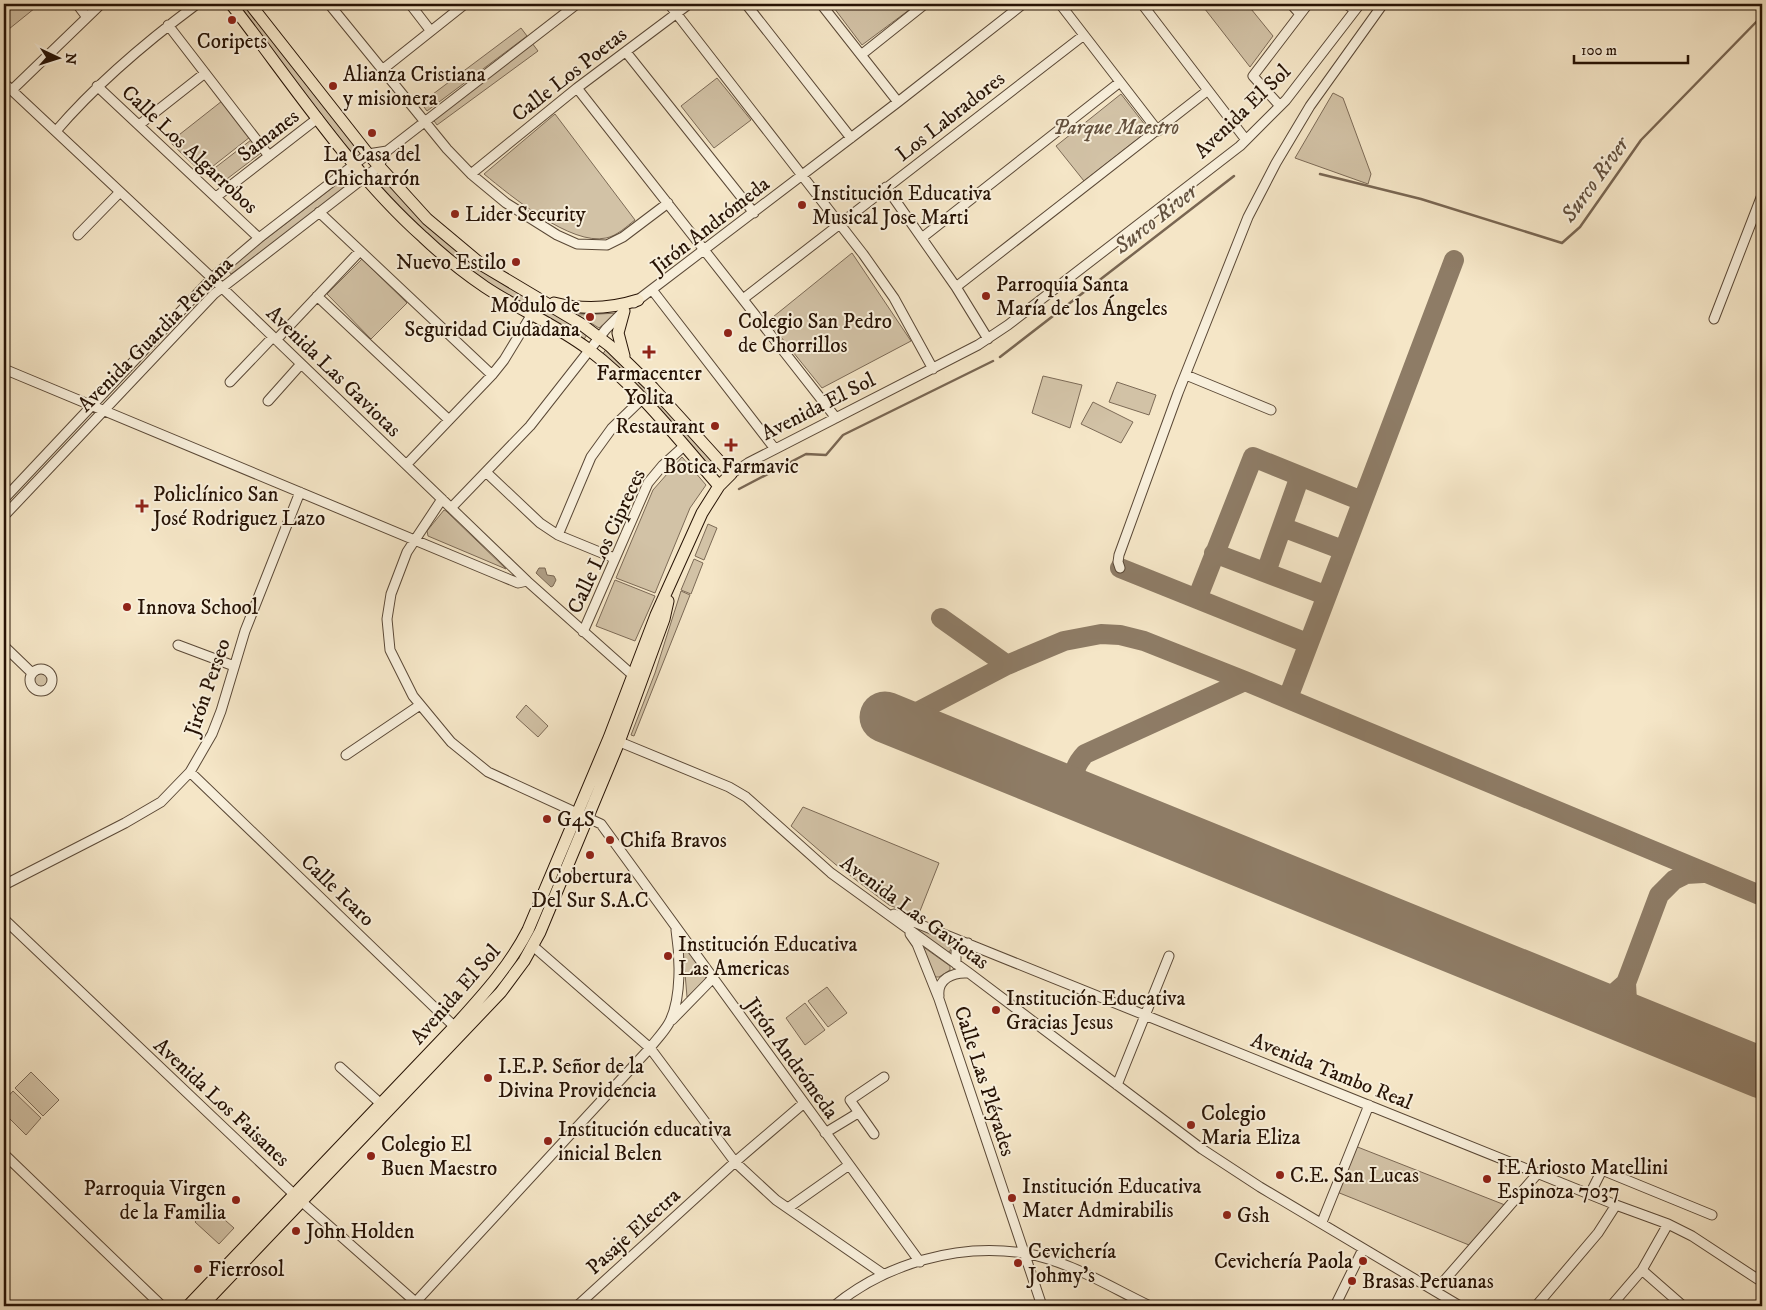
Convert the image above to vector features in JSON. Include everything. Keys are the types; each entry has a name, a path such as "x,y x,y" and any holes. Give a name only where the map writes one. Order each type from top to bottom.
{"main road":[{"path":"231,4 354,164 400,216 442,254 485,287 589,350 642,399 719,486"},
{"path":"250,4 378,167 409,202 449,239 482,265 541,299 600,338 626,360 731,474"},
{"path":"541,299 565,306 589,308 614,306 638,300"},
{"path":"624,311 619,327 618,339 626,360"},
{"name":"Avenida El Sol","path":"202,1306 380,1103 501,992 533,946 637,680 664,619 672,584 694,530 719,486 731,474"},
{"name":"Avenida El Sol","path":"188,1306 297,1197 458,1030 521,944 583,815"}],"street":[{"path":"77,4 86,16"},
{"path":"13,89 86,16 101,4"},
{"path":"56,131 97,86 133,52 197,4"},
{"path":"329,4 382,70 471,174 506,202 538,224 564,239 583,245 602,246 612,243 668,203"},
{"path":"410,4 430,30"},
{"path":"382,70 465,4"},
{"name":"Avenida Guardia Peruana","path":"4,516 222,287 366,177 378,167 387,151 576,4"},
{"path":"669,4 803,176 894,298 933,369"},
{"name":"Calle Los Poetas","path":"471,174 577,88 689,4"},
{"path":"746,4 851,138"},
{"path":"821,4 898,102"},
{"path":"861,55 925,4"},
{"name":"Jirón Andrómeda","path":"451,508 487,474 546,408 589,350 624,311 803,176 1023,4"},
{"path":"1060,4 1158,131"},
{"path":"1142,4 1246,140"},
{"path":"1291,4 1300,14"},
{"path":"1280,106 1252,76 1308,4"},
{"path":"1346,4 1357,7"},
{"path":"1120,568 1118,562 1119,555 1186,375 1248,217 1276,163 1310,106 1383,4"},
{"name":"Avenida El Sol","path":"731,474 775,449 988,339 1109,249 1246,140 1280,106 1357,7"},
{"path":"168,25 269,156"},
{"name":"Los Labradores","path":"743,300 1084,35"},
{"path":"626,52 754,213"},
{"path":"139,125 205,73"},
{"path":"923,237 1120,82"},
{"name":"Avenida Las Gaviotas","path":"4,83 13,89 222,287 526,581 637,680"},
{"name":"Calle Los Algarrobos","path":"97,86 259,238"},
{"path":"577,88 836,418"},
{"path":"956,288 1207,91"},
{"name":"Samanes","path":"216,197 318,118"},
{"name":"Avenida Guardia Peruana","path":"4,499 212,278 259,238 354,164 368,154 387,151"},
{"path":"886,187 923,237 988,339"},
{"path":"78,235 120,192"},
{"path":"1714,319 1762,195"},
{"path":"319,212 492,375"},
{"path":"230,382 360,251"},
{"path":"653,291 775,449"},
{"path":"317,296 449,420"},
{"path":"407,464 492,375 504,360 532,314"},
{"path":"268,401 301,364"},
{"path":"4,369 518,583 526,581"},
{"path":"1186,375 1271,410"},
{"path":"558,535 591,457 612,428 642,399"},
{"path":"59,441 66,449"},
{"name":"Calle Los Cipreces","path":"583,632 648,483 662,465 684,446"},
{"path":"487,474 524,510 558,535 614,558"},
{"name":"Jirón Perseo","path":"4,885 125,823 161,802 190,772 212,734 245,631 300,492"},
{"name":"Jirón Andrómeda","path":"442,499 415,540 398,571 391,594 387,619 390,650 395,669 420,705 451,742 488,772 600,824 920,1262"},
{"path":"178,645 234,666"},
{"path":"4,646 32,673"},
{"path":"346,755 420,705"},
{"name":"Avenida Las Gaviotas","path":"614,740 729,788 746,797 831,873 970,973 1202,1149 1260,1187 1322,1222 1460,1306"},
{"name":"Calle Icaro","path":"190,772 458,1030"},
{"name":"Avenida Tambo Real","path":"882,909 1539,1172 1616,1205 1668,1224 1692,1236 1762,1282"},
{"name":"Calle Las Pléyades","path":"882,909 915,939 939,999 1042,1306"},
{"name":"Avenida Los Faisanes","path":"4,919 297,1197 416,1305"},
{"path":"670,1022 676,999 679,973 679,949 675,928"},
{"path":"956,964 956,951 962,945 968,944"},
{"path":"533,946 650,1048 736,1162 776,1200 883,1274"},
{"path":"1117,1085 1168,956"},
{"path":"939,999 938,988 945,979 958,972 970,973"},
{"path":"416,1305 650,1048 670,1022 712,979"},
{"path":"340,1067 380,1103"},
{"path":"874,1134 850,1100 884,1077"},
{"name":"Pasaje Electra","path":"577,1306 804,1103"},
{"path":"1322,1222 1369,1105"},
{"path":"825,1133 858,1112"},
{"path":"4,1154 162,1306"},
{"path":"788,1208 848,1165"},
{"path":"1590,1194 1602,1170 1712,1215"},
{"path":"1436,1290 1539,1172"},
{"path":"1536,1306 1598,1233 1616,1205"},
{"path":"1611,1306 1642,1270 1668,1224"},
{"path":"1335,1306 1364,1248"},
{"path":"834,1306 883,1274 949,1254 971,1252 1024,1253 1075,1270 1150,1306"},
{"path":"1642,1270 1683,1306"}],"green space":[{"path":"4,4 40,4 9,29 4,29"},
{"path":"235,4 246,4 358,146 350,151"},
{"path":"831,4 917,4 862,45"},
{"path":"1201,4 1247,4 1273,36 1250,67"},
{"path":"521,28 527,36 427,111 421,103"},
{"path":"532,43 538,51 437,125 432,118"},
{"path":"717,78 751,120 714,148 681,106"},
{"path":"1333,93 1343,98 1371,174 1368,184 1295,158"},
{"name":"Parque Maestro","path":"1121,94 1149,130 1084,181 1056,146"},
{"path":"222,101 250,137 203,174 170,142"},
{"path":"555,114 635,220 622,231 606,238 592,238 559,227 525,206 484,174"},
{"path":"251,140 261,153 219,185 207,174"},
{"path":"349,175 354,182 231,274 227,269"},
{"path":"384,178 409,206 588,333 583,341 489,285 450,256 376,184"},
{"path":"852,253 911,341 822,388 768,321"},
{"path":"362,259 407,303 371,339 327,294"},
{"path":"619,313 599,328 578,315"},
{"path":"607,348 621,360 719,467 712,473 602,355"},
{"path":"1043,376 1082,385 1070,428 1032,413"},
{"path":"1117,382 1156,395 1149,415 1109,402"},
{"path":"1093,402 1133,422 1121,443 1081,424"},
{"path":"682,457 706,485 690,508 655,593 616,578 653,490"},
{"path":"444,510 506,569 428,536 427,531"},
{"path":"708,524 717,528 704,560 695,556"},
{"path":"694,559 703,563 691,594 681,590"},
{"path":"615,580 655,596 635,641 596,626"},
{"path":"681,591 690,595 634,736 631,735 655,673"},
{"path":"42,671 50,679 42,687 34,679"},
{"path":"526,705 548,726 538,737 516,717"},
{"path":"803,807 939,863 918,916 889,905 835,864 791,826"},
{"path":"915,927 952,942 952,948 949,952 945,952"},
{"path":"922,946 950,966 950,970 939,977 934,977"},
{"path":"685,947 706,975 705,981 687,997 683,949"},
{"path":"827,987 847,1013 828,1027 808,1001"},
{"path":"805,1003 825,1030 805,1045 786,1018"},
{"path":"31,1072 59,1100 43,1116 15,1088"},
{"path":"13,1091 41,1118 26,1135 4,1113 4,1101"},
{"path":"1355,1146 1505,1205 1469,1245 1337,1192"},
{"path":"209,1206 234,1228 219,1244 195,1222"}],"shaded area":[{"path":"539,568 545,568 547,575 554,576 556,580 553,586 551,587 536,573"}],"waterway":[{"name":"Surco River","path":"1320,174 1421,199 1562,243 1580,227 1641,140 1762,16"},
{"name":"Surco River","path":"1000,357 1234,176"},
{"name":"Surco River","path":"739,489 806,454 826,455 843,435 993,361"}],"taxiway":[{"path":"1288,698 1454,260"},
{"path":"1197,599 1253,457 1362,501"},
{"path":"1266,572 1300,476"},
{"path":"1282,527 1343,550"},
{"path":"1214,553 1325,595"},
{"path":"1120,568 1307,643"},
{"path":"941,618 1007,665"},
{"path":"898,722 1007,665 1064,641 1101,634 1120,635 1144,641 1245,681 1762,896"},
{"path":"1083,799 1076,787 1074,776 1077,765 1085,754 1245,681"},
{"path":"1637,1022 1627,1001 1626,983 1659,895 1674,880 1686,874 1703,873"},
{"path":"1582,1000 1609,998 1626,983"}],"runway":[{"path":"885,717 1762,1073"}],"place":[{"name":"Coripets","path":"232,20"},
{"name":"Alianza Cristiana y misionera","path":"333,86"},
{"name":"La Casa del Chicharrón","path":"372,133"},
{"name":"Institución Educativa Musical Jose Marti","path":"802,205"},
{"name":"Lider Security","path":"455,214"},
{"name":"Nuevo Estilo","path":"516,262"},
{"name":"Parroquia Santa María de los Ángeles","path":"986,296"},
{"name":"Módulo de Seguridad Ciudadana","path":"590,317"},
{"name":"Colegio San Pedro de Chorrillos","path":"728,333"},
{"name":"Farmacenter Yolita","path":"649,352"},
{"name":"Restaurant","path":"715,426"},
{"name":"Botica Farmavic","path":"731,445"},
{"name":"Policlínico San José Rodriguez Lazo","path":"142,506"},
{"name":"Innova School","path":"127,607"},
{"name":"G4S","path":"547,819"},
{"name":"Chifa Bravos","path":"610,840"},
{"name":"Cobertura Del Sur S.A.C","path":"590,855"},
{"name":"Institución Educativa Las Americas","path":"668,956"},
{"name":"Institución Educativa Gracias Jesus","path":"996,1010"},
{"name":"I.E.P. Señor de la Divina Providencia","path":"488,1078"},
{"name":"Colegio Maria Eliza","path":"1191,1125"},
{"name":"Institución educativa inicial Belen","path":"548,1141"},
{"name":"Colegio El Buen Maestro","path":"371,1156"},
{"name":"C.E. San Lucas","path":"1280,1175"},
{"name":"IE Ariosto Matellini Espinoza 7037","path":"1487,1179"},
{"name":"Institución Educativa Mater Admirabilis","path":"1012,1198"},
{"name":"Parroquia Virgen de la Familia","path":"236,1200"},
{"name":"Gsh","path":"1227,1215"},
{"name":"John Holden","path":"296,1231"},
{"name":"Cevichería Paola","path":"1363,1261"},
{"name":"Cevichería Johmy's","path":"1018,1263"},
{"name":"Fierrosol","path":"198,1269"},
{"name":"Brasas Peruanas","path":"1352,1281"}]}
